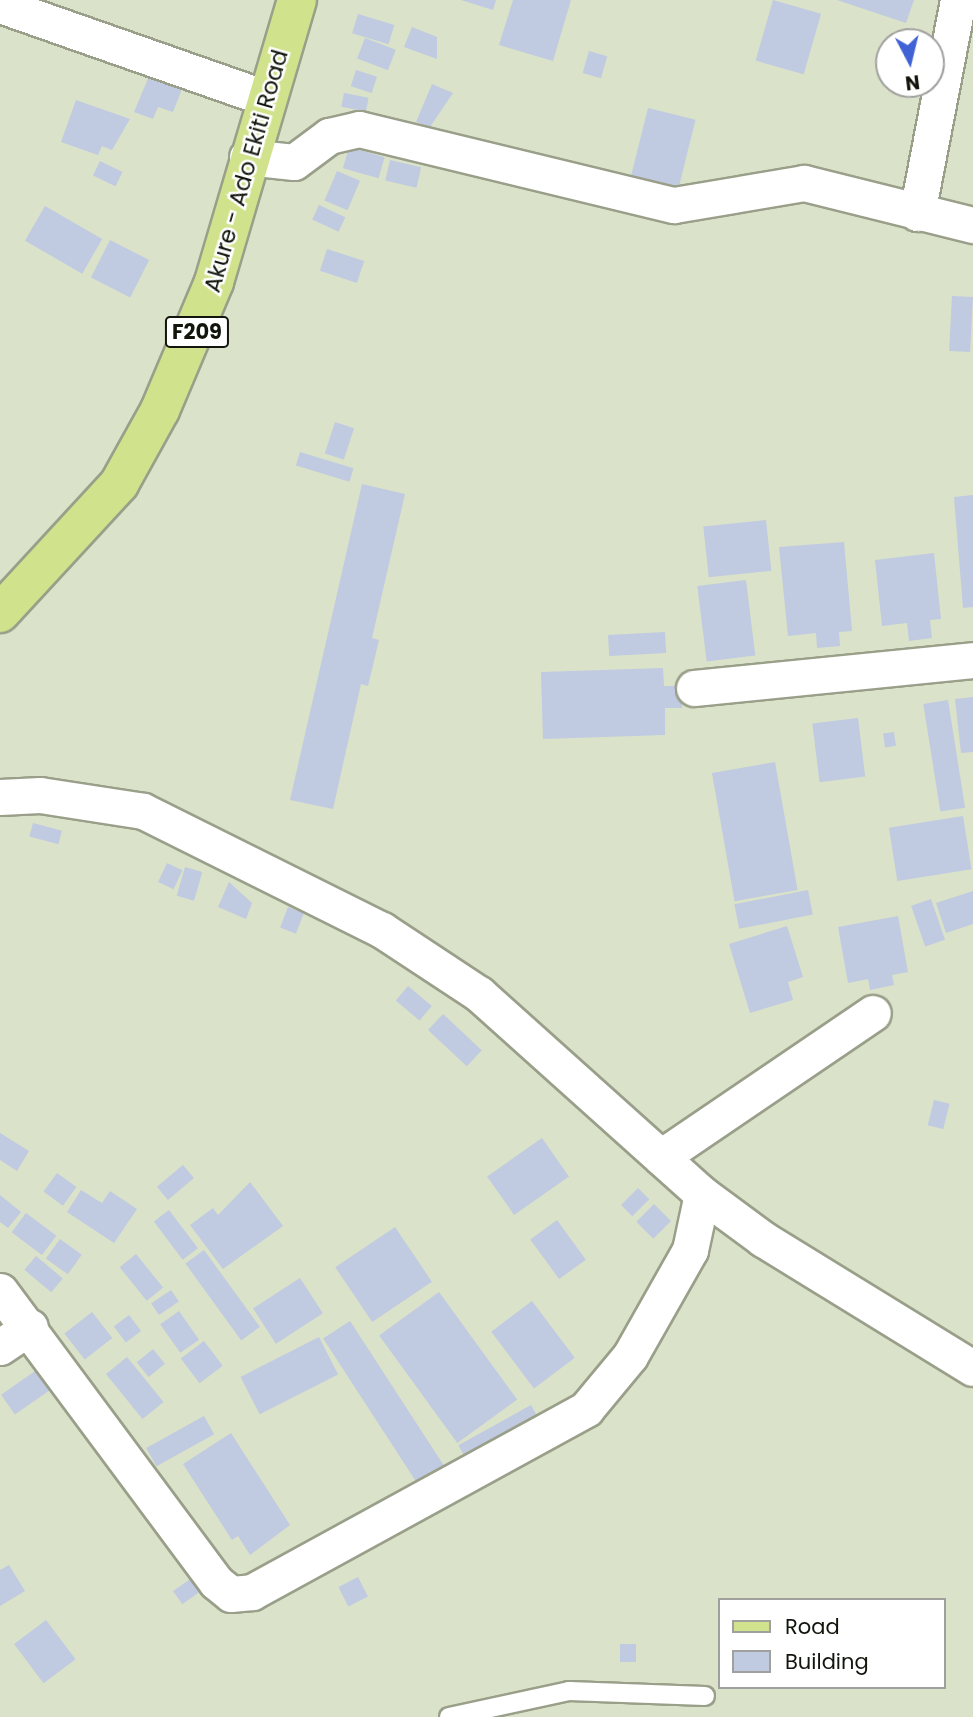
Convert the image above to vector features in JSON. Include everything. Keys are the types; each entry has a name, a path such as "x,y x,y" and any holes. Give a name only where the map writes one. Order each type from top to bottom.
{"main road":[{"name":"Akure - Ado Ekiti Road","path":"0,613 119,484 160,410 214,282 247,157 297,0"}],"street":[{"path":"917,213 958,0"},
{"path":"0,5 266,98"},
{"path":"247,157 294,162 329,136 359,128 674,205 804,183 973,225"},
{"path":"694,688 973,660"},
{"path":"0,797 40,795 144,811 382,930 479,994 702,1194 763,1239 973,1368"},
{"path":"662,1157 873,1013"},
{"path":"0,1291 30,1327 216,1582 231,1594 252,1592 586,1409 630,1356 690,1250 702,1194"},
{"path":"0,1347 30,1327"}],"lane":[{"path":"449,1717 569,1691 705,1696"}],"building":[{"path":"461,0 496,0 493,10"},
{"path":"513,0 571,0 553,61 499,45"},
{"path":"773,0 821,14 804,74 756,61"},
{"path":"837,0 914,0 906,23"},
{"path":"358,14 394,25 388,44 352,33"},
{"path":"412,27 437,37 437,59 404,47"},
{"path":"365,38 396,50 388,70 357,59"},
{"path":"589,51 607,56 601,78 583,73"},
{"path":"356,70 377,77 372,93 351,86"},
{"path":"149,76 182,89 173,112 158,107 153,119 134,112"},
{"path":"432,84 453,93 430,127 416,122"},
{"path":"344,93 369,98 366,112 341,107"},
{"path":"76,100 130,119 112,150 102,146 98,155 61,142"},
{"path":"648,108 696,120 678,192 630,180"},
{"path":"349,147 385,157 379,178 343,168"},
{"path":"390,160 421,167 416,188 385,180"},
{"path":"100,161 122,172 115,186 93,175"},
{"path":"337,171 360,181 348,210 324,200"},
{"path":"319,205 345,217 339,232 312,220"},
{"path":"45,206 102,239 82,274 25,241"},
{"path":"110,240 149,260 130,297 91,277"},
{"path":"327,249 364,261 357,283 320,271"},
{"path":"952,296 973,297 970,352 949,351"},
{"path":"335,422 354,428 344,460 325,453"},
{"path":"300,452 354,468 349,482 296,465"},
{"path":"362,484 405,494 372,638 379,640 368,686 361,684 333,809 290,800"},
{"path":"973,495 973,607 963,608 954,497"},
{"path":"766,520 771,571 709,577 703,527"},
{"path":"844,542 852,631 839,632 840,646 817,648 816,633 788,636 779,547"},
{"path":"934,553 941,619 930,620 932,638 909,641 907,623 882,626 875,560"},
{"path":"746,580 755,655 707,661 697,586"},
{"path":"665,632 666,653 609,656 608,635"},
{"path":"663,668 664,686 681,686 682,708 665,708 665,735 543,739 541,672"},
{"path":"973,697 973,752 961,753 955,699"},
{"path":"948,700 965,808 940,812 923,704"},
{"path":"858,718 865,777 820,782 812,724"},
{"path":"894,732 896,746 885,747 883,734"},
{"path":"775,762 798,890 735,901 712,773"},
{"path":"963,816 971,869 897,881 889,828"},
{"path":"33,823 62,831 58,844 29,837"},
{"path":"167,863 182,870 174,889 158,882"},
{"path":"185,867 202,872 194,901 177,896"},
{"path":"229,882 252,903 246,919 218,907"},
{"path":"808,890 813,915 739,929 734,904"},
{"path":"973,891 973,924 946,933 936,903"},
{"path":"931,899 945,940 925,946 911,906"},
{"path":"288,907 304,913 296,934 280,928"},
{"path":"898,916 908,972 892,975 894,985 870,990 868,979 848,983 838,927"},
{"path":"787,926 803,977 788,982 793,1000 750,1013 729,944"},
{"path":"408,986 432,1006 420,1020 396,1001"},
{"path":"443,1014 482,1050 467,1066 428,1030"},
{"path":"934,1100 950,1104 943,1129 928,1125"},
{"path":"0,1133 29,1151 17,1171 0,1160"},
{"path":"542,1138 569,1177 514,1215 487,1176"},
{"path":"183,1165 194,1178 168,1200 157,1187"},
{"path":"57,1173 76,1187 63,1206 43,1192"},
{"path":"250,1182 283,1226 223,1269 190,1225 213,1208 218,1215"},
{"path":"638,1188 649,1199 632,1216 621,1205"},
{"path":"81,1190 102,1203 110,1191 137,1209 114,1243 67,1212"},
{"path":"0,1195 21,1212 8,1228 0,1222"},
{"path":"654,1204 671,1221 653,1239 636,1222"},
{"path":"169,1210 198,1248 183,1260 154,1221"},
{"path":"26,1213 56,1236 42,1255 12,1232"},
{"path":"557,1220 586,1260 559,1279 530,1239"},
{"path":"395,1227 432,1282 372,1322 335,1267"},
{"path":"60,1239 82,1255 68,1274 46,1258"},
{"path":"204,1250 260,1327 241,1340 185,1264"},
{"path":"136,1254 163,1287 147,1301 120,1267"},
{"path":"36,1256 63,1278 51,1292 24,1270"},
{"path":"300,1278 323,1313 276,1344 253,1308"},
{"path":"171,1290 179,1302 159,1315 151,1303"},
{"path":"439,1292 517,1400 457,1443 379,1335"},
{"path":"532,1301 575,1358 534,1388 491,1332"},
{"path":"179,1311 199,1340 180,1353 160,1324"},
{"path":"92,1312 112,1338 85,1360 64,1334"},
{"path":"129,1315 141,1331 126,1342 114,1326"},
{"path":"350,1321 447,1470 420,1488 323,1338"},
{"path":"319,1337 338,1374 260,1414 241,1377"},
{"path":"204,1341 223,1366 199,1383 181,1358"},
{"path":"153,1349 165,1364 149,1377 137,1362"},
{"path":"127,1357 164,1402 143,1419 106,1374"},
{"path":"38,1369 52,1389 15,1414 1,1395"},
{"path":"531,1405 540,1421 467,1461 458,1445"},
{"path":"204,1416 214,1434 156,1466 146,1448"},
{"path":"231,1433 290,1525 250,1555 238,1536 232,1540 183,1464"},
{"path":"9,1565 25,1591 0,1606 0,1570"},
{"path":"196,1575 205,1588 182,1604 173,1591"},
{"path":"358,1577 368,1597 348,1607 338,1587"},
{"path":"46,1620 75,1659 44,1683 14,1644"},
{"path":"620,1644 636,1644 636,1662 620,1662"}]}
